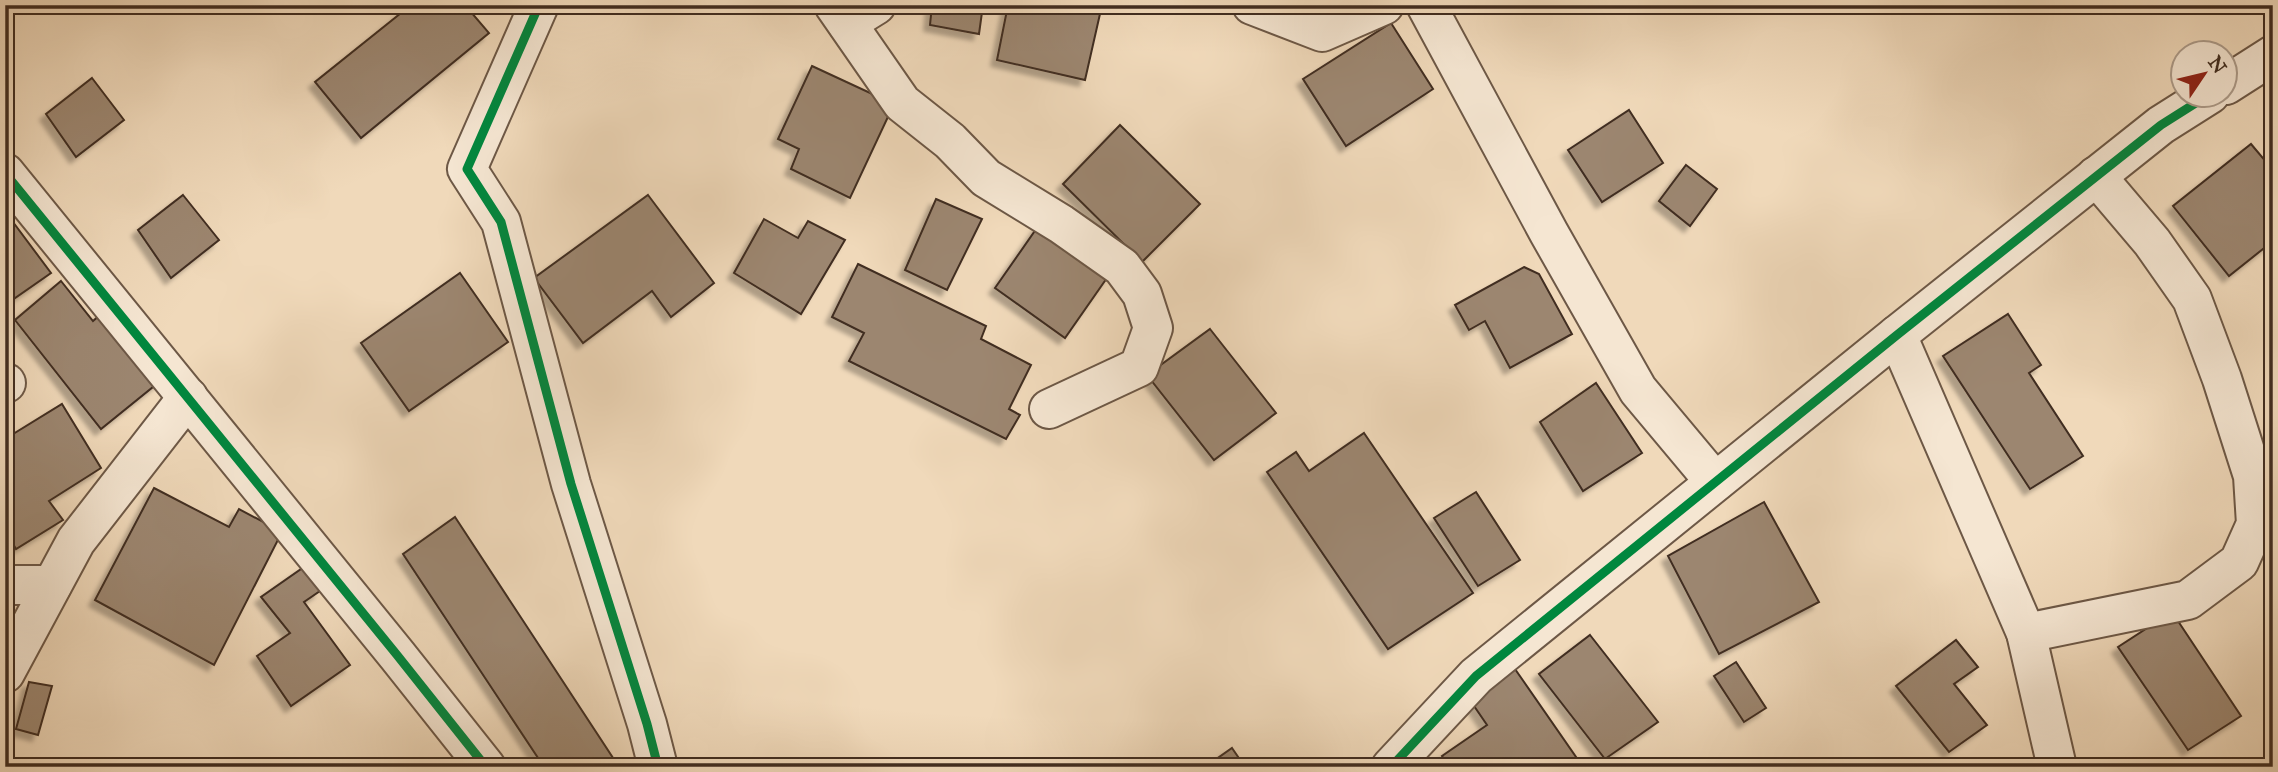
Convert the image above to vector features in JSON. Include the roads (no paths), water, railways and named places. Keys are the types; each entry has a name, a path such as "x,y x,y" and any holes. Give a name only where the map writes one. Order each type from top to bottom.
{"street":[{"path":"539,5 467,169 501,222 571,484 647,724 658,767"},
{"path":"1252,5 1322,32 1384,5"},
{"path":"1426,5 1549,233 1638,390 1714,482"},
{"path":"852,11 902,103 950,141 986,178 1061,224 1122,267 1142,294 1153,328 1139,367 1049,409"},
{"path":"2240,76 2273,55"},
{"path":"1391,767 1476,676 2096,176 2161,125 2188,108"},
{"path":"5,173 485,766"},
{"path":"2026,633 2188,600 2239,562 2256,524 2253,476 2222,379 2192,299 2152,242 2096,176"},
{"path":"1897,335 2026,633 2057,767"},
{"path":"5,673 76,541 188,397"},
{"path":"5,584 52,585"}]}
